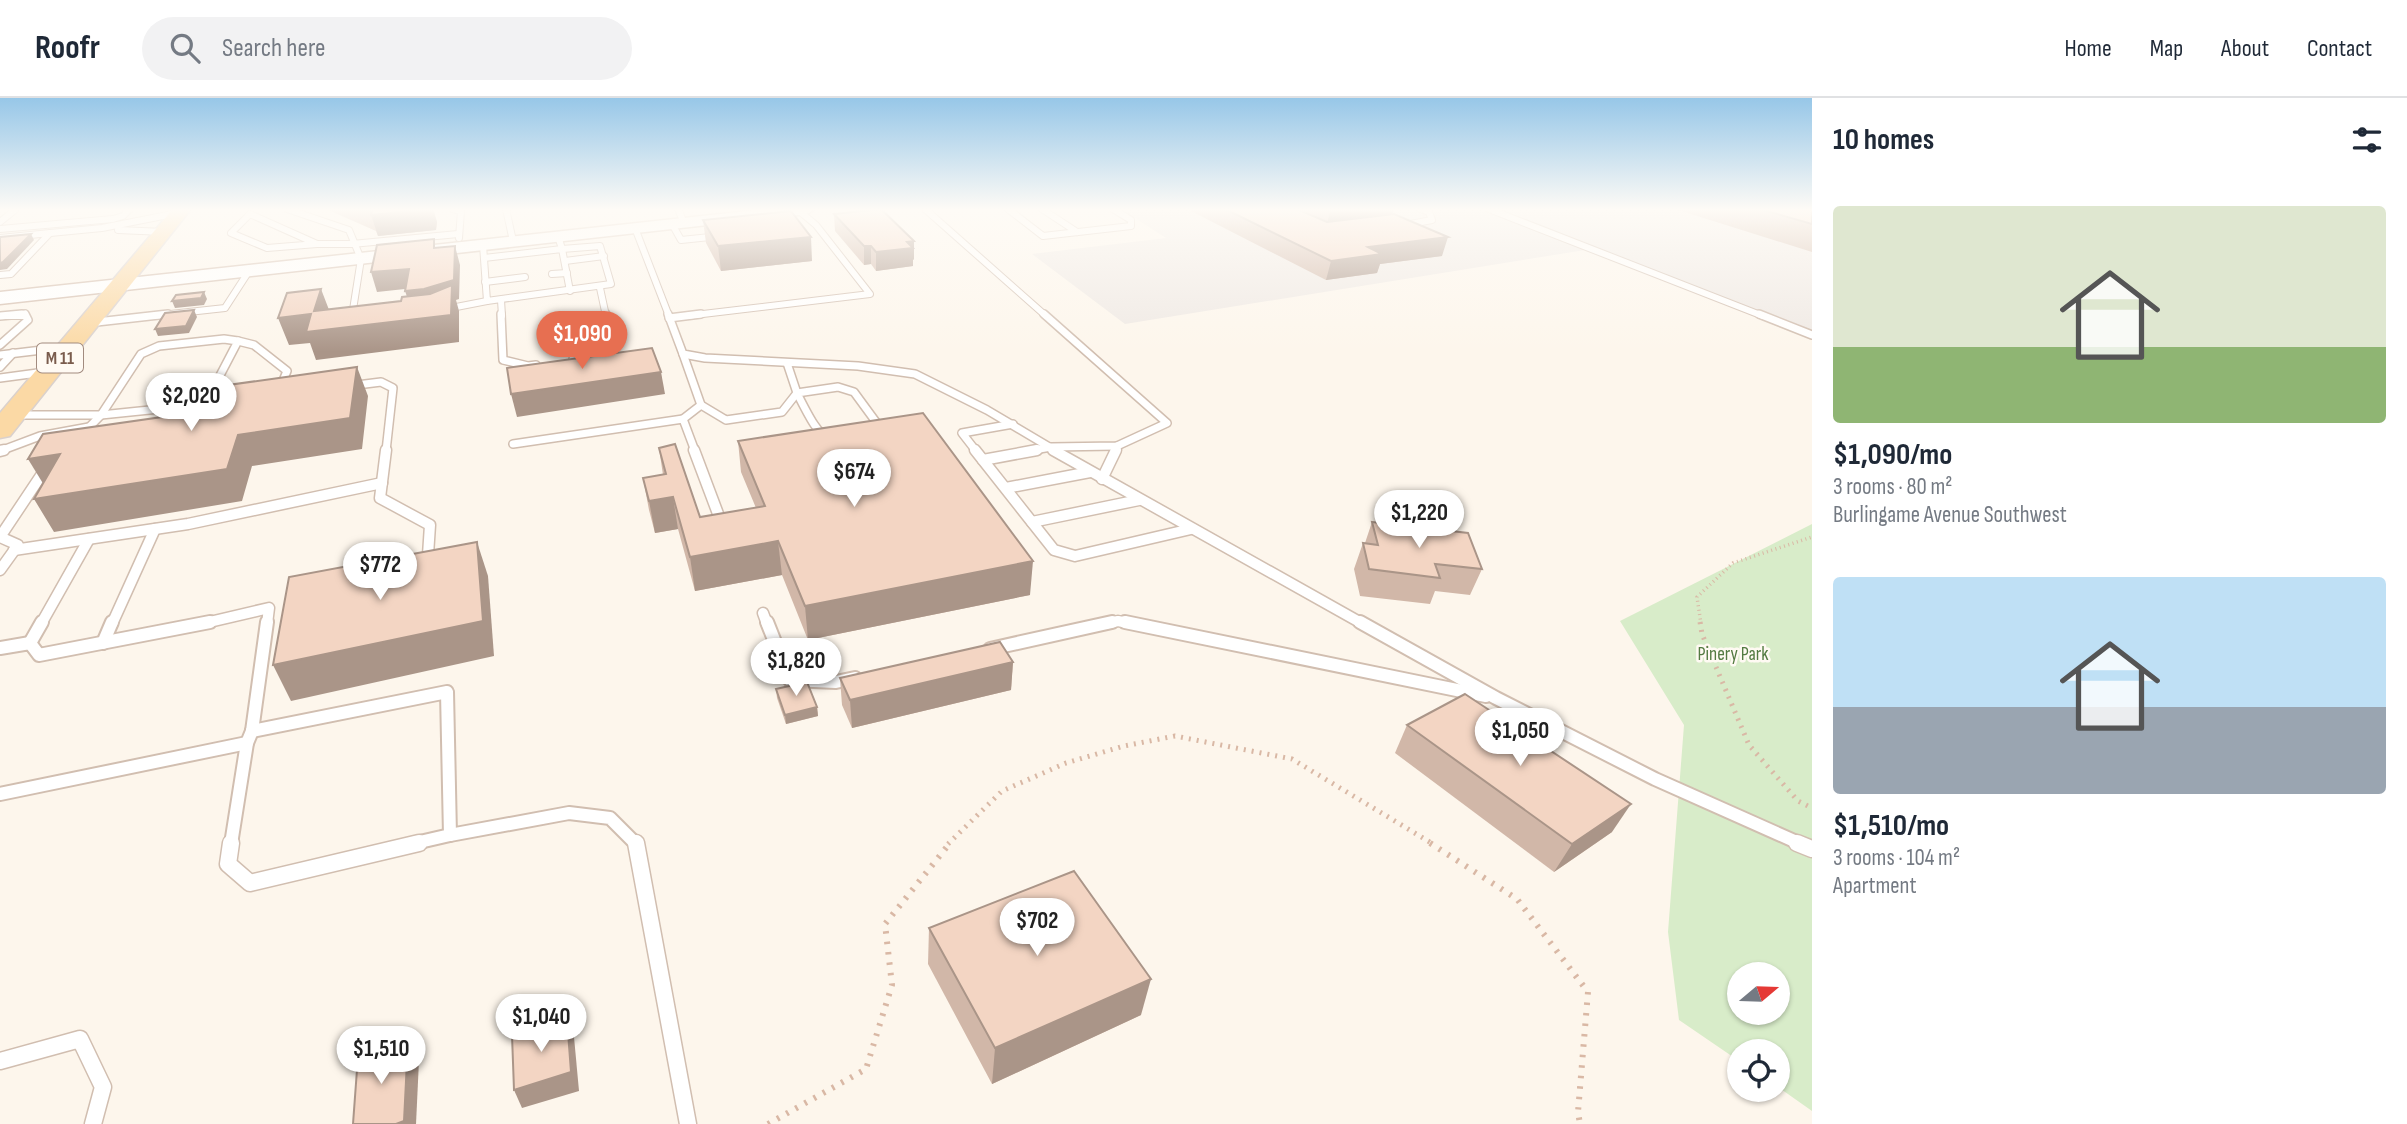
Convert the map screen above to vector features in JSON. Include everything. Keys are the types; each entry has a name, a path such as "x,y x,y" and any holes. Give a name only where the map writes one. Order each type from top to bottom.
{"main road":[{"name":"M 11","path":"6,420 143,257"}],"street":[{"path":"0,298 249,271 325,257"}],"lane":[{"path":"11,264 27,257"},
{"path":"357,257 351,325 363,324"},
{"path":"483,257 487,301"},
{"path":"564,257 570,291"},
{"path":"565,261 597,257"},
{"path":"435,315 453,306 600,288 611,284 604,257"},
{"path":"646,257 701,405 726,419 782,412 797,393 838,387 854,392 887,437 835,445 819,437 797,393 787,363"},
{"path":"669,318 870,294 841,257"},
{"path":"979,257 1167,423 1117,446 1051,447 983,460"},
{"path":"1612,257 1812,335"},
{"path":"0,275 11,274 19,260"},
{"path":"88,323 225,308 249,271"},
{"path":"552,275 567,273"},
{"path":"485,282 525,277"},
{"path":"569,360 613,346 600,288"},
{"path":"502,300 503,360 528,366 542,364"},
{"path":"0,316 25,314 28,320 0,345"},
{"path":"0,570 18,545 0,537 61,453 101,415 141,354 159,346 225,340 254,345 287,371 278,395 291,393"},
{"path":"61,453 191,431 238,341"},
{"path":"0,355 69,346"},
{"path":"0,368 13,353"},
{"path":"683,354 705,358 858,366 915,374 1013,424 1139,500 1496,698 1655,779 1812,849"},
{"path":"0,378 48,371"},
{"path":"342,387 381,382 393,388 380,498 429,525 428,555 411,571"},
{"path":"6,420 101,415 217,403"},
{"path":"513,444 683,419 701,405"},
{"path":"683,419 725,533"},
{"path":"1013,424 962,433 1054,550 1076,556 1191,528"},
{"path":"0,451 40,436 89,427"},
{"path":"1102,479 1110,467 1117,446"},
{"path":"1006,488 1090,472"},
{"path":"14,550 155,529 382,483"},
{"path":"1032,523 1139,500"},
{"path":"103,643 155,529"},
{"path":"30,643 89,539"},
{"path":"30,643 39,655 238,617 282,605"},
{"path":"269,608 228,864 250,883 450,835 569,813 610,818 636,842 688,1124"},
{"path":"763,613 790,680 836,682 863,676"},
{"path":"984,650 1118,621 1496,698"},
{"path":"0,648 30,643"},
{"path":"0,794 447,692 450,835"},
{"path":"0,1062 80,1039 103,1087 93,1124"}],"path":[{"path":"1812,537 1733,562 1697,597 1702,634 1749,745 1798,801 1812,808"},
{"path":"768,1124 866,1069 892,985 885,924 938,854 1002,791 1066,763 1125,746 1175,736 1292,759 1517,899 1588,992 1578,1112 1580,1124"}],"shaded area":[{"path":"1036,257 1542,257 1125,324"},
{"path":"1603,257 1812,257 1812,339"}],"green space":[{"name":"Pinery Park","path":"1812,524 1812,1111 1790,1095 1790,1039 1727,1039 1727,1053 1679,1020 1668,932 1684,725 1620,621"}],"building":[{"path":"374,257 455,257 454,280 424,289 405,291 409,269 371,272"},
{"path":"1323,257 1361,257 1331,261"},
{"path":"452,285 451,315 306,332 311,314 278,318 287,293 321,289 314,311 401,301 402,297 430,294"},
{"path":"204,292 201,298 172,301 176,295"},
{"path":"194,310 186,326 155,329 165,313"},
{"path":"652,348 661,372 511,394 507,368"},
{"path":"357,367 350,418 238,435 227,469 34,499 60,454 28,459 43,434 204,411 214,387"},
{"path":"923,413 1033,561 805,606 778,541 690,557 673,497 649,501 643,478 666,474 659,448 675,444 700,517 765,506 738,441"},
{"path":"1372,522 1468,533 1482,569 1435,564 1440,578 1369,569 1363,543 1378,545"},
{"path":"477,542 483,621 273,665 289,577"},
{"path":"1000,642 1013,662 850,700 840,678"},
{"path":"807,682 817,707 785,715 776,689"},
{"path":"1465,694 1631,804 1572,844 1407,725"},
{"path":"1074,871 1151,979 995,1048 929,928"},
{"path":"567,1019 571,1072 514,1090 512,1035"},
{"path":"408,1041 404,1121 396,1124 353,1124 358,1056"}]}
